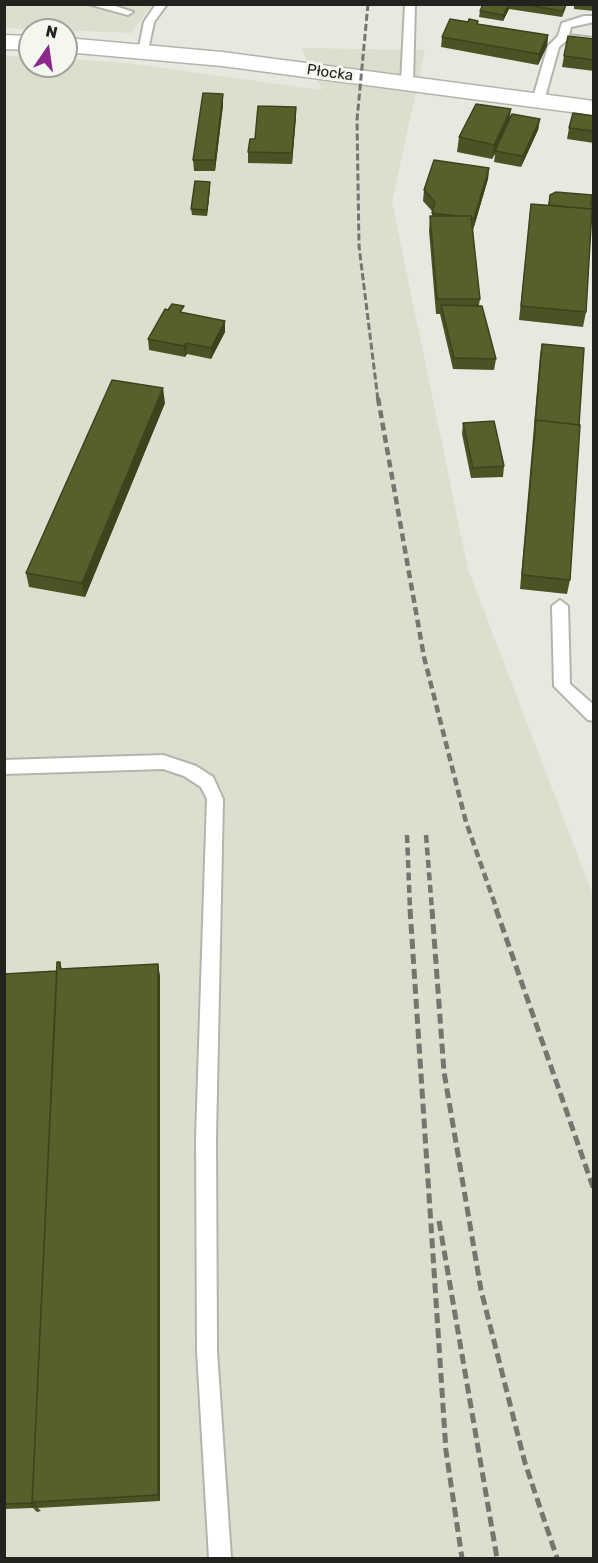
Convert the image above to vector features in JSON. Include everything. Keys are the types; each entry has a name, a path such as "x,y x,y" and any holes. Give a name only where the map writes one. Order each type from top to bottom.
{"street":[{"name":"Płocka","path":"78,46 142,50 594,108"}],"lane":[{"path":"93,4 128,12"},
{"path":"142,50 149,22 162,4"},
{"path":"408,83 410,4"},
{"path":"538,101 554,46 563,37 566,25 584,19 594,20"},
{"path":"563,37 594,41"},
{"path":"560,606 562,686 594,715"},
{"path":"4,767 163,762 190,771 207,783 215,799 206,1137 207,1351 220,1558"}],"shaded area":[{"path":"5,5 152,5 131,33 78,31 78,18 18,18 18,29 5,28"},
{"path":"301,48 425,50 392,202 468,569 593,895 593,1558 5,1558 4,56 18,57 18,78 78,78 78,60 127,63 322,90"}],"building":[{"path":"483,4 509,4 503,15 480,11"},
{"path":"521,4 565,4 566,5 563,11"},
{"path":"450,19 468,22 469,19 478,21 477,24 548,35 539,54 442,37"},
{"path":"568,36 594,39 594,60 564,56"},
{"path":"203,93 223,94 215,160 193,160"},
{"path":"476,104 511,109 494,145 459,137"},
{"path":"258,106 296,107 292,153 248,152 250,139 255,139"},
{"path":"573,113 594,116 594,131 569,128"},
{"path":"512,114 540,119 523,156 495,151"},
{"path":"434,160 489,168 474,219 471,219 471,216 432,213 435,202 424,190"},
{"path":"195,181 210,182 207,210 191,209"},
{"path":"556,192 592,195 591,209 549,205 550,195"},
{"path":"531,204 592,209 586,312 521,306"},
{"path":"430,216 471,216 480,299 437,299"},
{"path":"172,304 184,306 180,312 225,321 211,348 186,343 184,346 148,339 165,309 168,310"},
{"path":"441,305 482,306 496,359 454,358"},
{"path":"542,344 584,348 579,425 536,420 535,424"},
{"path":"112,380 163,388 82,583 26,573"},
{"path":"536,420 580,425 570,580 522,575"},
{"path":"494,421 504,466 473,468 463,423"},
{"path":"57,962 60,962 60,969 158,964 158,1495 33,1502 36,1506 32,1506"},
{"path":"57,971 32,1503 4,1504 4,974"}],"railway":[{"path":"368,4 357,120 359,246 378,400"},
{"path":"378,398 424,657 466,822 497,910"},
{"path":"407,835 410,910"},
{"path":"426,835 432,910"},
{"path":"410,909 446,1451 462,1558"},
{"path":"432,909 444,1072 481,1290 525,1463 557,1558"},
{"path":"496,909 594,1190"},
{"path":"439,1221 497,1558"}]}
